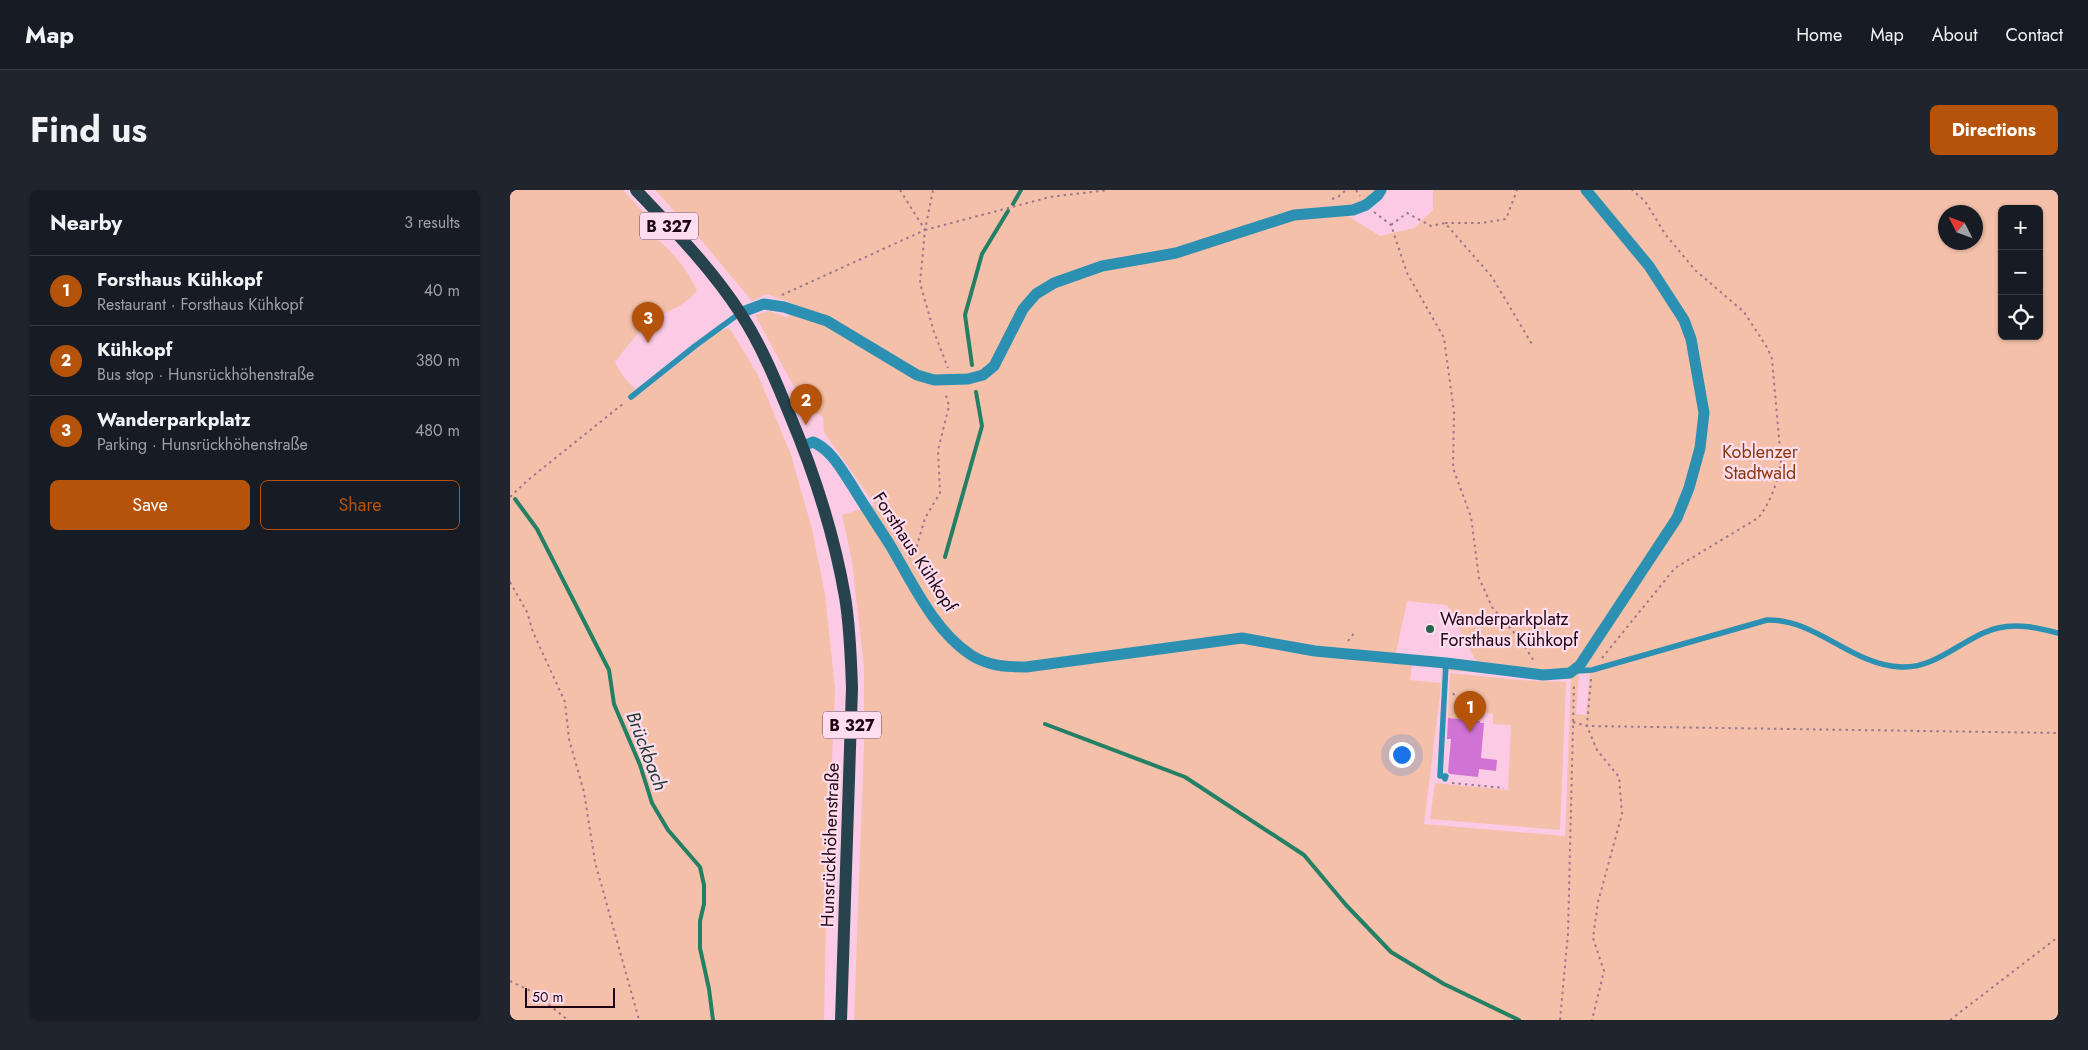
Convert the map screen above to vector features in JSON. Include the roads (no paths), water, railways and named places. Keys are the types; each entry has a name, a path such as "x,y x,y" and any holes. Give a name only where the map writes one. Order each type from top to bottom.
{"main road":[{"name":"Hunsrückhöhenstraße","path":"636,190 701,263 740,313 758,343 803,446 820,494 834,545 845,598 850,638 852,730 841,1015"}],"street":[{"path":"1574,671 1667,536 1677,518 1689,488 1700,448 1704,413 1693,347 1684,320 1649,266 1586,190"},
{"path":"740,313 764,304 784,307 827,321 917,375 948,381 968,379 989,371 1003,352 1023,309 1036,294 1054,283 1102,266 1176,253 1294,215 1342,212 1366,205 1380,194"},
{"name":"Forsthaus Kühkopf","path":"803,446 813,442 821,445 827,451 850,483 928,610 946,632 970,654 992,665 1026,667 1242,638 1315,650 1543,675 1565,674 1574,671"}],"lane":[{"path":"631,397 694,346 740,313"},
{"path":"1574,671 1592,670 1766,620 1795,623 1864,658 1898,667 1910,667 1934,660 1981,634 1998,628 2020,626 2058,633"},
{"path":"1446,663 1440,776 1446,776 1446,779"},
{"path":"832,1020 841,1015"}],"waterway":[{"path":"1013,204 1021,190"},
{"path":"972,365 965,315 982,254 1008,211"},
{"path":"945,557 982,426 976,392"},
{"name":"Brückbach","path":"515,499 537,529 609,670 614,704 640,765 652,803 668,830 700,867 704,885 704,904 700,921 700,948 709,989 713,1020"},
{"path":"1045,724 1185,777 1304,855 1346,905 1391,952 1444,984 1519,1020"}],"place":[{"name":"Wanderparkplatz","path":"648,343"},
{"name":"Kühkopf","path":"806,425"},
{"name":"Wanderparkplatz Forsthaus Kühkopf","path":"1430,629"},
{"name":"Forsthaus Kühkopf","path":"1470,732"}],"park label":[{"name":"Koblenzer Stadtwald","path":"1760,462"}]}
